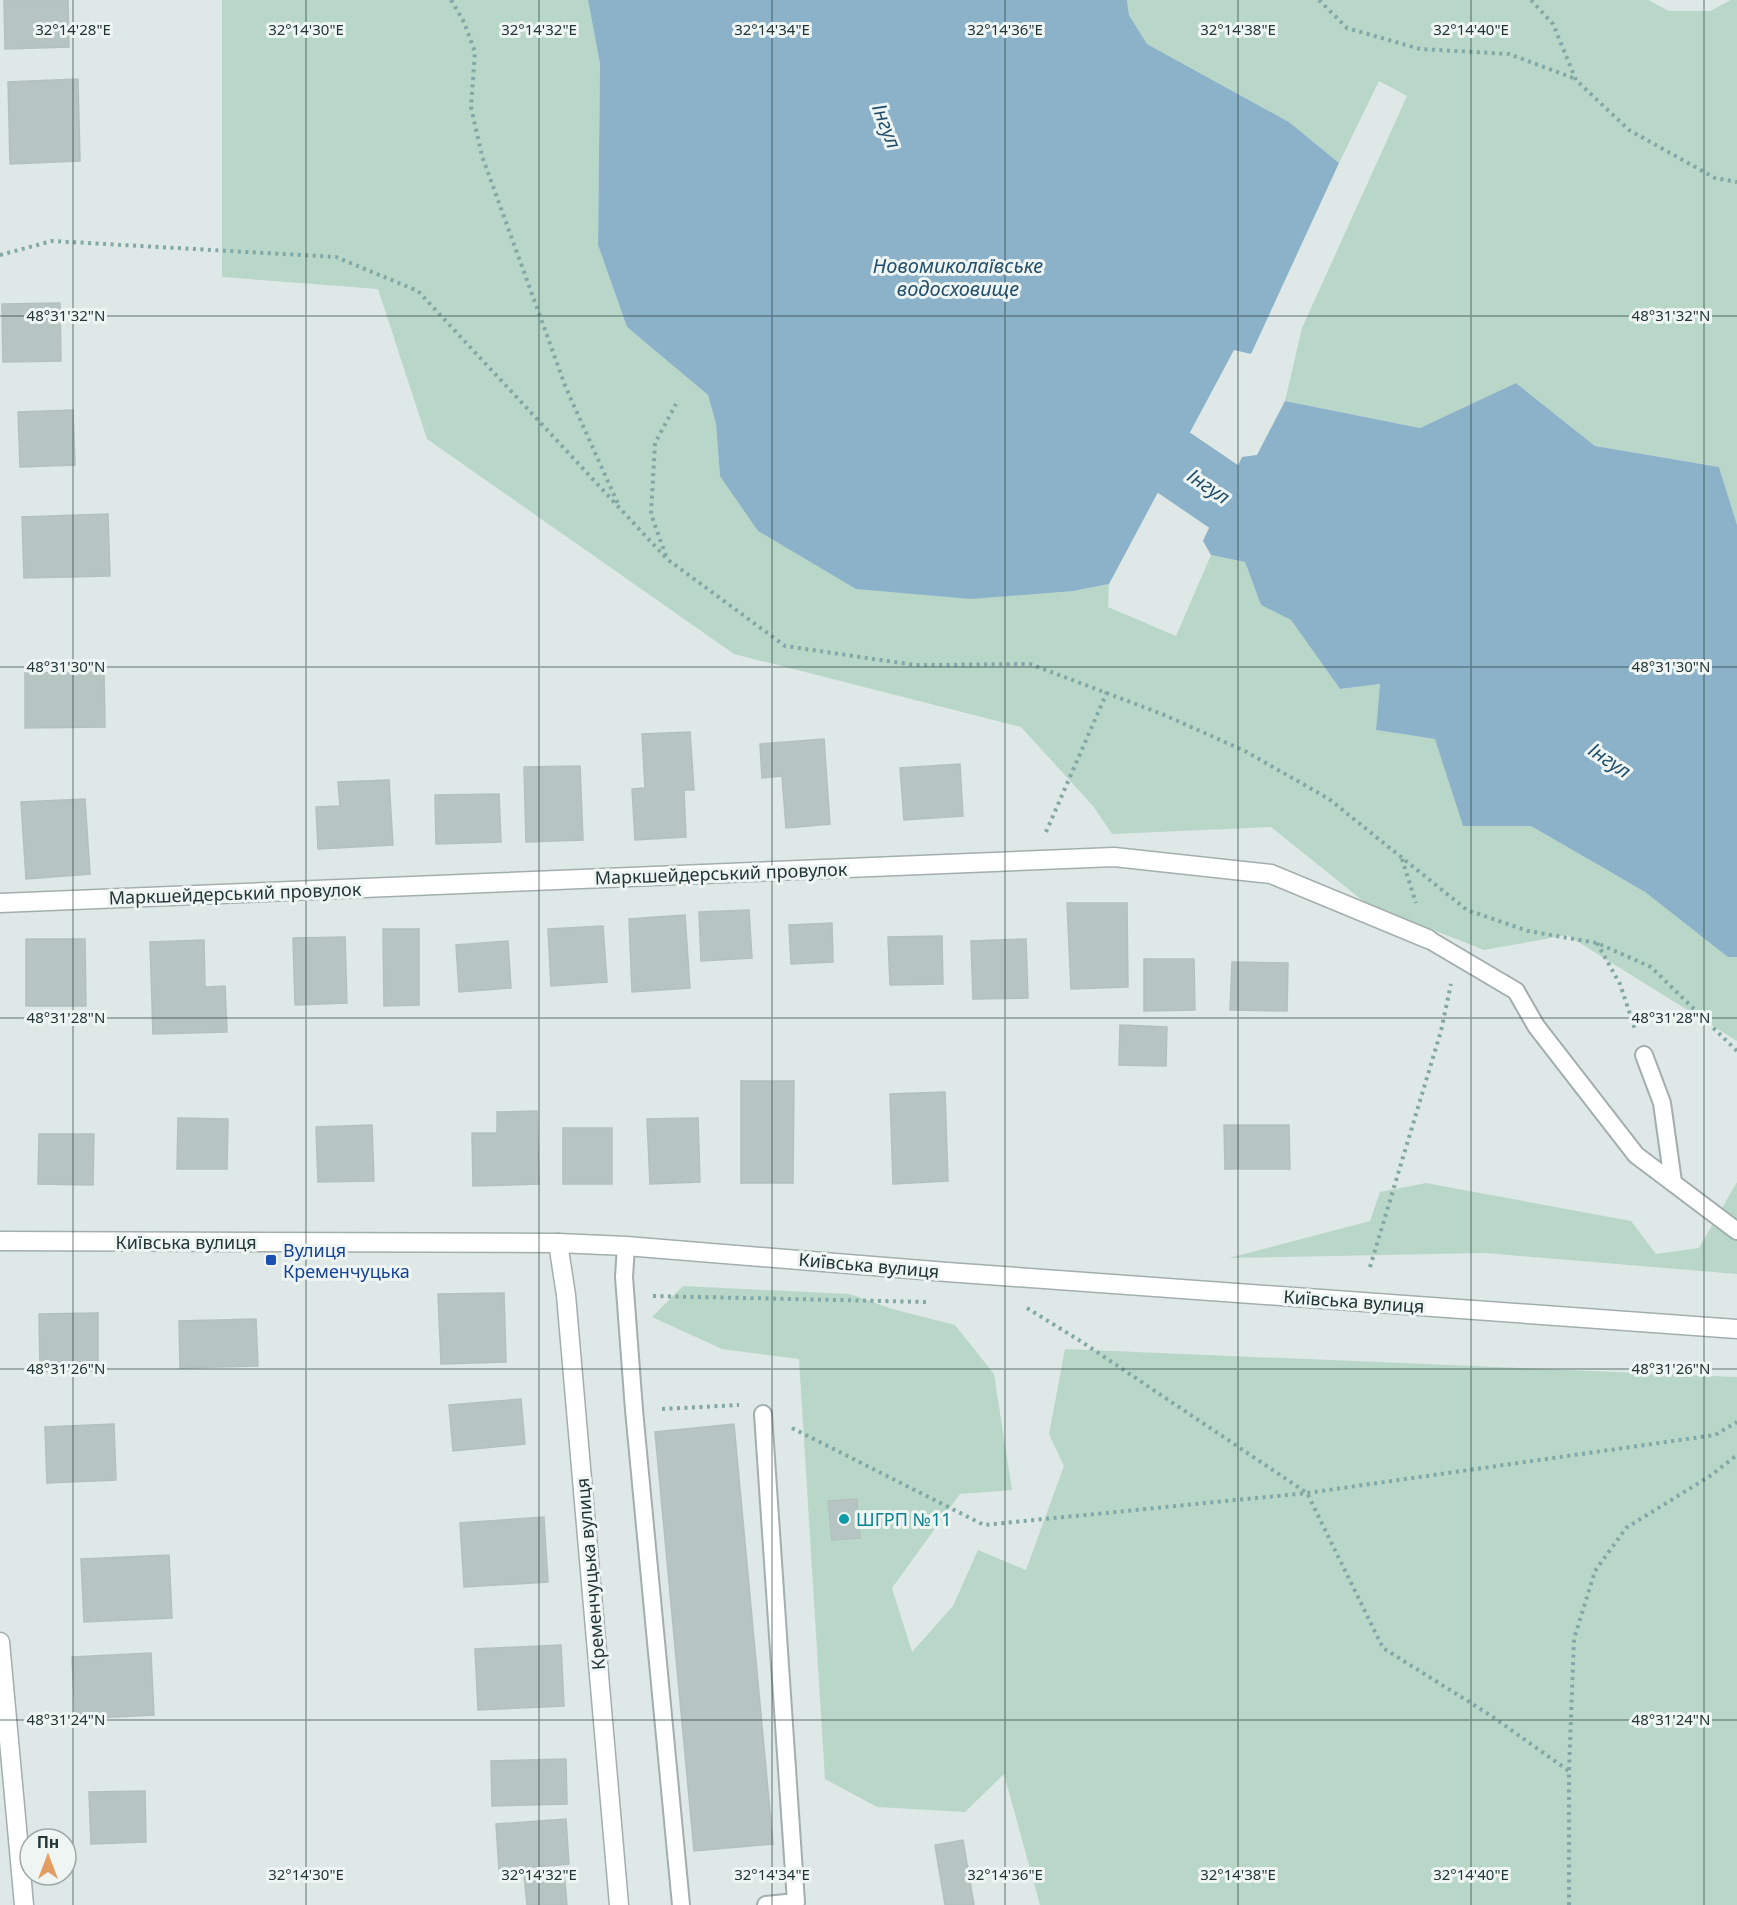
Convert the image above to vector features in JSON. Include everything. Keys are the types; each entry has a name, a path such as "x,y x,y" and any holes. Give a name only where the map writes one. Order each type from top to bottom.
{"street":[{"name":"Маркшейдерський провулок","path":"0,903 1114,857 1271,874 1428,939"},
{"name":"Київська вулиця","path":"0,1241 558,1243 626,1246 1737,1329"},
{"name":"Кременчуцька вулиця","path":"558,1243 566,1295 619,1905"},
{"path":"0,1642 24,1905"}],"lane":[{"path":"1428,939 1516,991 1536,1026 1636,1155 1737,1230"},
{"path":"1644,1055 1662,1103 1673,1182"},
{"path":"626,1246 624,1277 634,1410 681,1905"},
{"path":"763,1414 796,1902 766,1905"}],"path":[{"path":"452,0 464,22 475,52 471,107 482,156 566,388 620,510"},
{"path":"1319,0 1347,28 1420,49 1509,54 1576,80 1629,130 1715,178 1737,182"},
{"path":"1531,0 1553,24 1576,80"},
{"path":"0,255 52,241 336,257 408,286 418,291 667,559 785,646 915,665 1030,664 1162,714 1254,756 1329,799 1467,910 1528,931 1597,943 1651,967 1737,1051"},
{"path":"667,559 651,514 656,443 676,404"},
{"path":"1034,861 1107,692"},
{"path":"1370,1267 1441,1031 1454,974 1428,939 1401,859"},
{"path":"1597,943 1620,984 1644,1055"},
{"path":"625,1296 937,1302"},
{"path":"1020,1304 1082,1342 1307,1493 1383,1648 1490,1715 1569,1771"},
{"path":"634,1410 744,1405 984,1525 1307,1493 1715,1435 1737,1422"},
{"path":"1569,1905 1569,1771 1574,1639 1595,1570 1626,1528 1710,1476 1737,1455"}],"green space":[{"path":"222,0 588,0 600,64 598,245 627,327 708,395 716,424 720,476 1073,591 1109,584 1108,607 1176,636 1211,555 1245,562 1261,605 1291,620 1340,689 1380,684 1376,730 1436,739 1463,826 1531,826 1645,892 1728,956 1737,957 1737,1041 1567,935 1484,950 1367,904 1271,827 1112,834 1093,806 1021,727 734,654 427,439 378,289 222,277"},
{"path":"1127,0 1648,0 1669,11 1710,11 1731,0 1737,0 1737,525 1719,467 1595,446 1516,383 1420,428 1285,401 1302,328 1407,96 1379,81 1339,163 1289,122 1147,44 1129,15"},
{"path":"1737,1182 1737,1274 1485,1253 1229,1258 1370,1221 1380,1192 1426,1183 1631,1221 1656,1254 1699,1248"},
{"path":"683,1286 850,1294 892,1309 955,1325 994,1374 1012,1490 960,1494 892,1588 912,1652 953,1606 978,1550 1026,1570 1064,1466 1049,1434 1065,1349 1737,1377 1737,1905 1040,1905 1004,1774 965,1812 877,1807 825,1779 799,1359 722,1349 652,1317"}],"water":[{"name":"Новомиколаївське водосховище","path":"588,0 1127,0 1129,15 1147,44 1289,122 1339,163 1251,354 1234,350 1109,584 1073,591 971,599 856,589 758,531 720,476 716,424 708,395 627,327 598,245 600,64"},
{"path":"1516,383 1595,446 1719,467 1737,525 1737,957 1728,957 1645,892 1531,826 1463,826 1435,739 1376,730 1380,684 1340,689 1291,620 1261,605 1245,562 1211,555 1203,541 1242,457 1257,455 1285,401 1420,428"}],"building":[{"path":"4,0 68,0 69,47 5,49"},
{"path":"78,79 80,161 10,164 8,82"},
{"path":"60,303 61,361 3,362 2,304"},
{"path":"73,410 75,465 20,467 18,412"},
{"path":"108,514 110,576 24,578 22,517"},
{"path":"104,672 105,727 25,728 25,673"},
{"path":"690,732 694,790 684,790 686,837 635,840 632,789 645,788 642,734"},
{"path":"824,739 830,824 786,828 782,776 762,778 760,744"},
{"path":"960,764 963,816 904,820 900,768"},
{"path":"580,766 583,840 526,842 524,767"},
{"path":"389,780 393,845 318,849 316,807 340,806 338,782"},
{"path":"499,794 501,842 436,844 435,795"},
{"path":"85,799 90,874 26,879 21,802"},
{"path":"1067,903 1127,903 1128,987 1071,989"},
{"path":"749,910 752,958 701,961 699,912"},
{"path":"685,915 690,988 632,992 629,919"},
{"path":"832,923 833,962 791,964 789,925"},
{"path":"603,926 607,982 551,986 548,929"},
{"path":"383,929 419,929 419,1005 384,1006"},
{"path":"942,936 943,984 890,985 888,937"},
{"path":"345,937 347,1003 295,1005 293,938"},
{"path":"26,939 85,939 86,1006 26,1006"},
{"path":"1026,939 1028,998 973,999 971,941"},
{"path":"204,940 205,987 225,986 227,1032 153,1034 150,942"},
{"path":"508,941 511,988 459,992 456,945"},
{"path":"1144,959 1194,959 1195,1010 1144,1011"},
{"path":"1232,962 1288,963 1287,1011 1230,1010"},
{"path":"1120,1025 1167,1027 1166,1066 1119,1065"},
{"path":"741,1081 794,1081 793,1183 741,1183"},
{"path":"945,1092 948,1181 893,1184 890,1094"},
{"path":"537,1111 539,1184 473,1186 472,1133 497,1133 497,1112"},
{"path":"178,1118 228,1119 227,1169 177,1169"},
{"path":"698,1118 700,1182 650,1184 647,1119"},
{"path":"372,1125 374,1181 318,1182 316,1127"},
{"path":"1224,1125 1289,1125 1290,1169 1225,1169"},
{"path":"563,1128 612,1128 612,1184 563,1184"},
{"path":"39,1134 94,1134 93,1185 38,1184"},
{"path":"504,1293 506,1362 441,1364 438,1294"},
{"path":"98,1313 98,1371 40,1372 39,1314"},
{"path":"256,1319 258,1366 180,1368 179,1321"},
{"path":"521,1399 525,1444 453,1451 449,1405"},
{"path":"114,1424 116,1480 47,1483 45,1427"},
{"path":"734,1424 773,1844 694,1851 655,1432"},
{"name":"ШГРП №11","path":"857,1499 860,1538 832,1540 828,1501"},
{"path":"544,1517 548,1582 464,1587 460,1523"},
{"path":"169,1555 172,1618 84,1622 81,1559"},
{"path":"561,1645 564,1706 478,1710 475,1649"},
{"path":"151,1653 154,1715 75,1719 72,1657"},
{"path":"566,1759 567,1804 492,1806 491,1761"},
{"path":"145,1791 146,1842 91,1844 89,1792"},
{"path":"566,1819 569,1864 499,1870 496,1824"},
{"path":"963,1840 974,1905 945,1905 935,1845"},
{"path":"564,1872 567,1905 527,1905 524,1875"}],"waterway":[{"name":"Інгул","path":"1098,411 1301,549"}],"place":[{"name":"Вулиця Кременчуцька","path":"271,1260"},
{"name":"ШГРП №11","path":"844,1519"}]}
